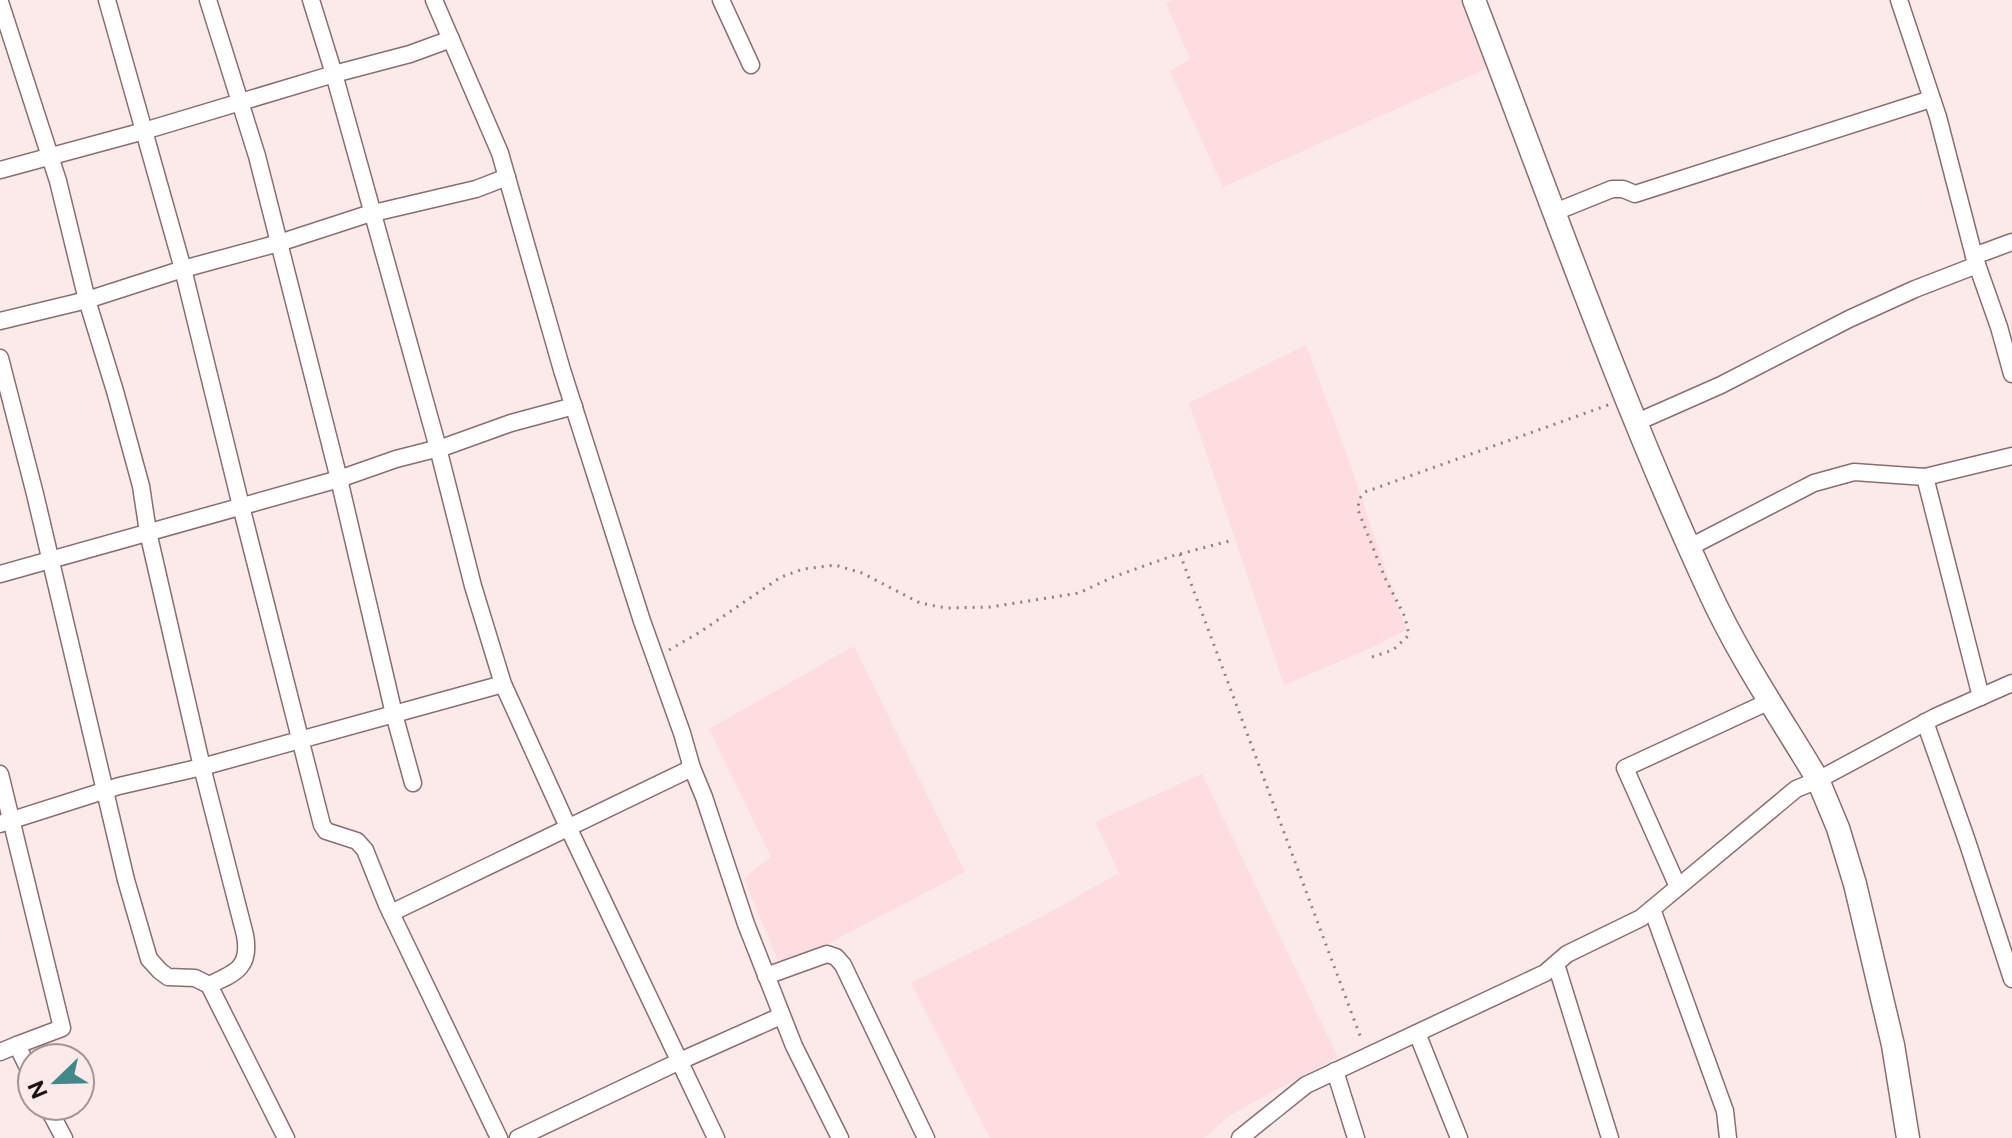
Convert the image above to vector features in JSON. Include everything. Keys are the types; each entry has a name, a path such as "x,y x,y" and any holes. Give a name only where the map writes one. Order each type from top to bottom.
{"main road":[{"path":"1474,0 1635,423 1728,630 1818,780 1838,828 1855,884 1893,1045 1908,1138"}],"street":[{"path":"107,0 183,269 322,825 326,831 357,841 362,846 499,1138"},
{"path":"208,0 241,103 279,243 413,783"},
{"path":"311,0 503,684 716,1138"},
{"path":"434,0 500,153 574,406 655,658 746,924 794,1046 840,1138"},
{"path":"721,0 751,65"},
{"path":"1899,0 1956,184 1975,261 2012,374"},
{"path":"0,2 58,181 87,300 141,486 148,532 202,767 248,949 246,961 234,972 209,985"},
{"path":"0,170 410,54 451,39"},
{"path":"1555,212 1612,189 1635,194 1931,99"},
{"path":"0,321 87,300 372,213 476,189 507,177"},
{"path":"1635,423 1721,385 2012,242"},
{"path":"0,358 126,880 149,959 168,977 195,978 209,985 286,1138"},
{"path":"0,574 339,479 511,423 574,406"},
{"path":"1690,547 1814,483 1854,472 1925,477 2012,456"},
{"path":"1925,477 1981,697"},
{"path":"1240,1138 1306,1085 1545,973 1567,954 1641,918 1796,789 1925,722 2012,683"},
{"path":"6,822 106,790 202,767 503,684"},
{"path":"1678,887 1625,768 1770,701"},
{"path":"1925,722 2012,979"},
{"path":"391,913 692,768"},
{"path":"0,774 6,822 62,1028 25,1042"},
{"path":"1652,909 1725,1111 1728,1138"},
{"path":"766,976 827,954 836,957 843,965 926,1138"},
{"path":"1556,964 1610,1138"},
{"path":"518,1138 781,1016"},
{"path":"1417,1033 1459,1138"},
{"path":"1335,1071 1356,1138"}],"path":[{"path":"1372,657 1393,650 1409,635 1405,617 1385,578 1358,510 1359,499 1365,492 1626,399"},
{"path":"655,658 700,632 781,577 803,569 835,565 862,573 920,603 946,608 990,607 1079,593 1113,577 1233,540"},
{"path":"1180,554 1368,1056"}],"shaded area":[{"path":"1173,0 1466,0 1492,66 1223,187 1170,71 1190,59 1166,3"},
{"path":"1306,345 1351,466 1406,630 1284,685 1189,403"},
{"path":"854,646 965,872 814,951 779,963 744,878 771,857 709,729"},
{"path":"1202,774 1338,1057 1232,1114 1204,1138 990,1138 911,983 1043,916 1119,873 1095,822"}]}
